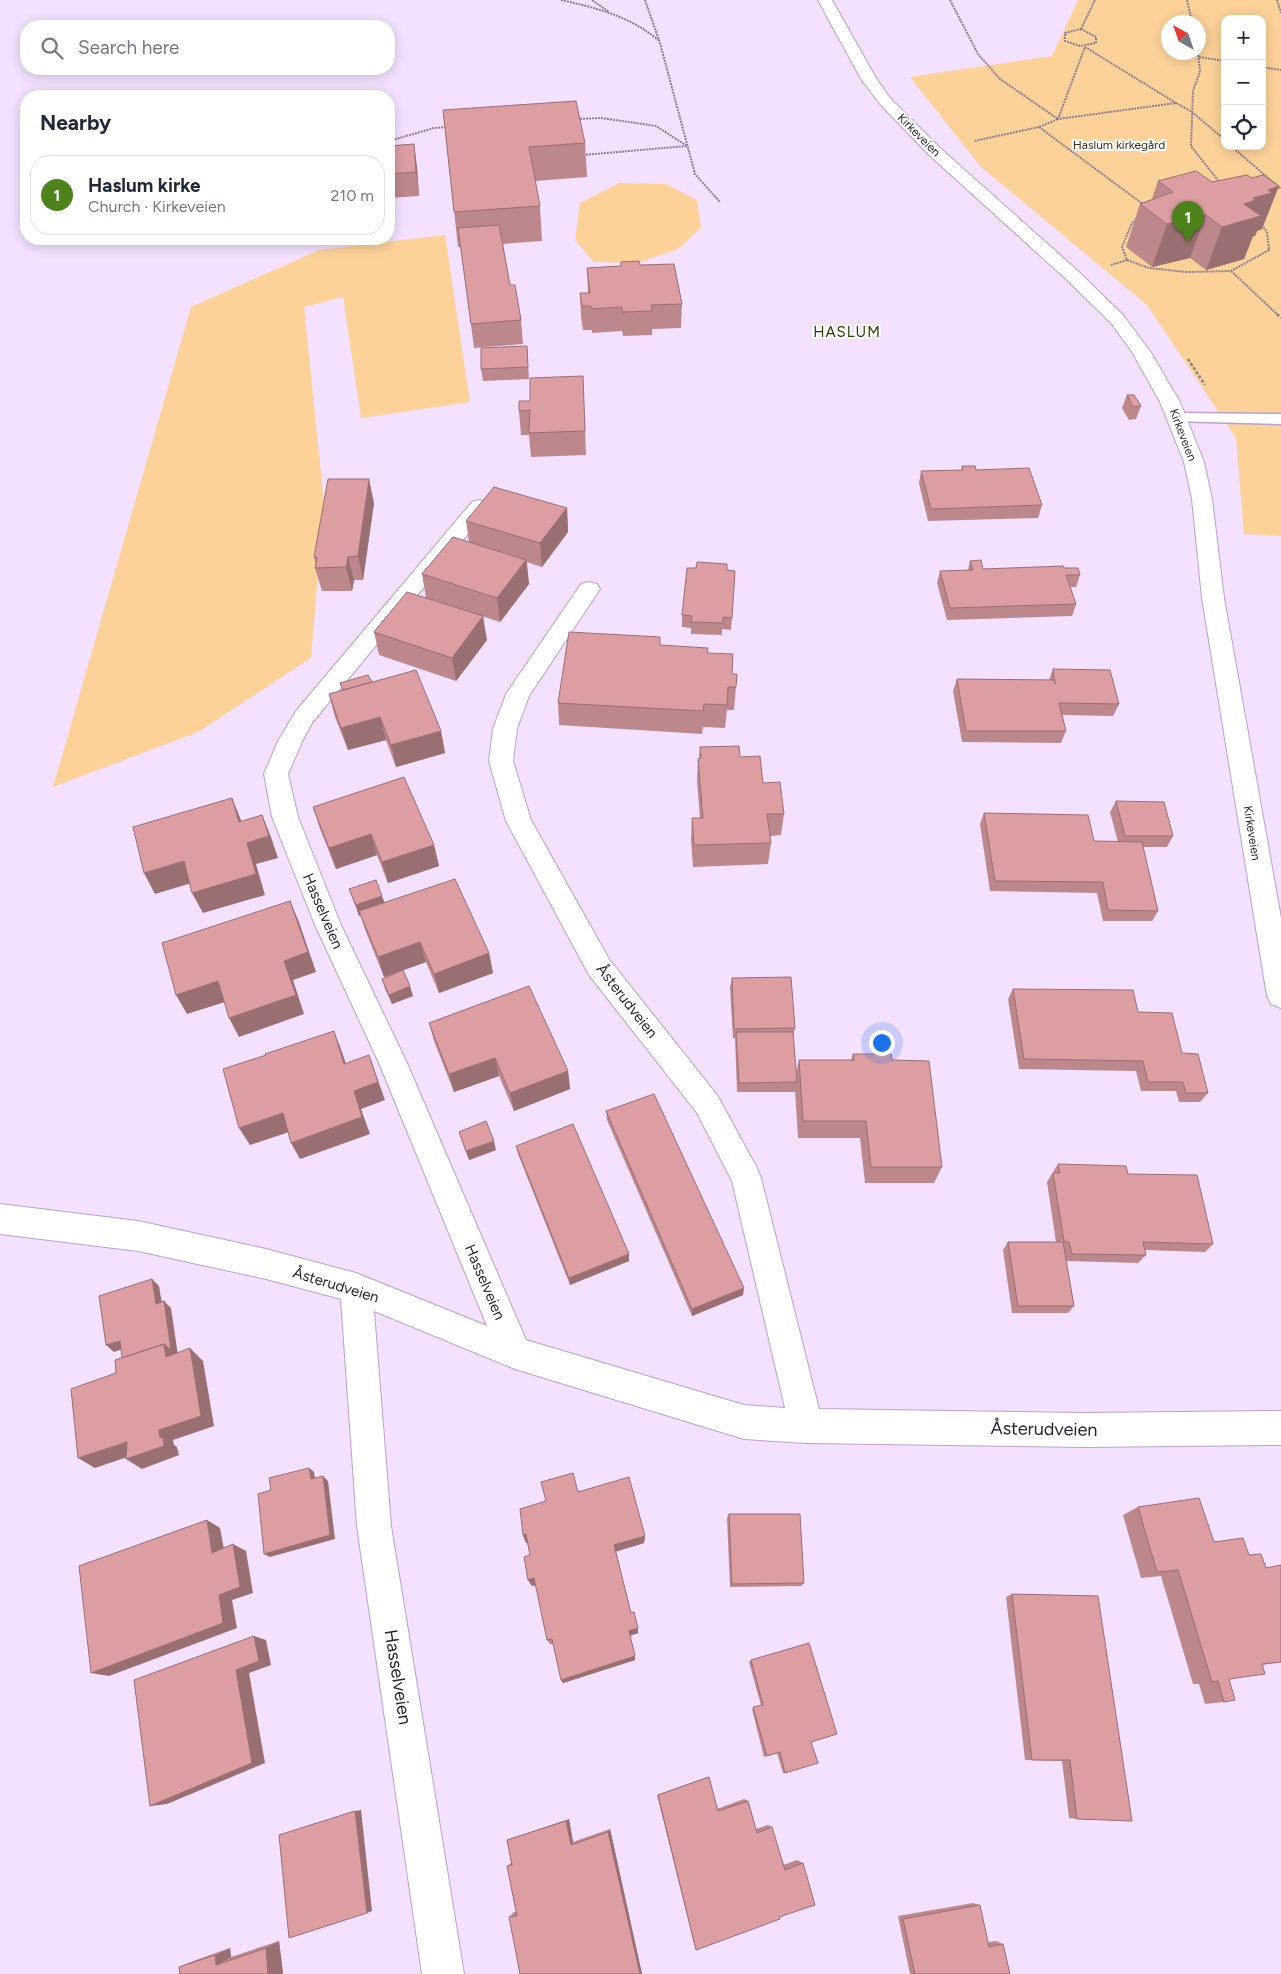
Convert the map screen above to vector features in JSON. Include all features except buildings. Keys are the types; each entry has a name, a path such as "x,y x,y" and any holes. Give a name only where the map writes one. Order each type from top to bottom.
{"street":[{"name":"Kirkeveien","path":"825,0 869,79 885,100 934,151 1073,276 1117,320 1150,366 1170,402 1194,462 1202,499 1213,598 1281,996"},
{"name":"Hasselveien","path":"479,507 304,717 290,741 276,774 285,817 328,925 393,1063 515,1353"},
{"name":"Åsterudveien","path":"589,589 518,694 505,729 501,761 519,821 599,967 707,1104 746,1178 806,1426"},
{"name":"Åsterudveien","path":"0,1219 138,1236 266,1264 356,1288 515,1353 744,1422 806,1426 1084,1430 1281,1428"},
{"name":"Hasselveien","path":"356,1288 374,1526 443,1974"}],"lane":[{"path":"1176,418 1281,419"}],"path":[{"path":"561,0 611,14 648,30 660,43"},
{"path":"592,0 611,14"},
{"path":"645,0 660,43 695,174 720,202"},
{"path":"950,0 978,54 1000,79 1058,119"},
{"path":"1081,29 1095,0"},
{"path":"1187,0 1190,15"},
{"path":"1277,0 1281,13"},
{"path":"1084,47 1096,43 1096,37 1081,29 1065,33 1065,41 1084,47 1192,112 1221,137"},
{"path":"1058,119 1084,47"},
{"path":"1206,57 1221,60"},
{"path":"1199,60 1200,72 1193,91 1191,146 1221,183 1213,188"},
{"path":"1266,68 1281,70"},
{"path":"934,151 1038,127 1058,119 1176,103"},
{"path":"572,120 601,118 656,126 688,146"},
{"path":"395,139 434,128 454,127"},
{"path":"1038,127 1149,209"},
{"path":"582,155 688,146"},
{"path":"1236,150 1281,189"},
{"path":"1138,218 1132,223 1122,247 1127,260 1149,268 1186,272 1231,271 1268,250 1264,226 1256,221"},
{"path":"1231,271 1281,318"}],"green space":[{"name":"Haslum kirkegård","path":"1078,0 1281,0 1281,536 1244,534 1236,438 1147,305 981,167 910,77 1052,56"},
{"path":"619,183 666,184 697,200 701,228 678,249 637,263 594,262 575,240 580,203"},
{"path":"445,235 470,402 361,418 343,297 304,307 324,503 311,658 198,732 53,787 191,307 319,250 361,245 395,245 395,241"}],"place":[{"name":"Haslum kirke","path":"1188,242"}],"district":[{"name":"HASLUM","path":"847,332"}]}
